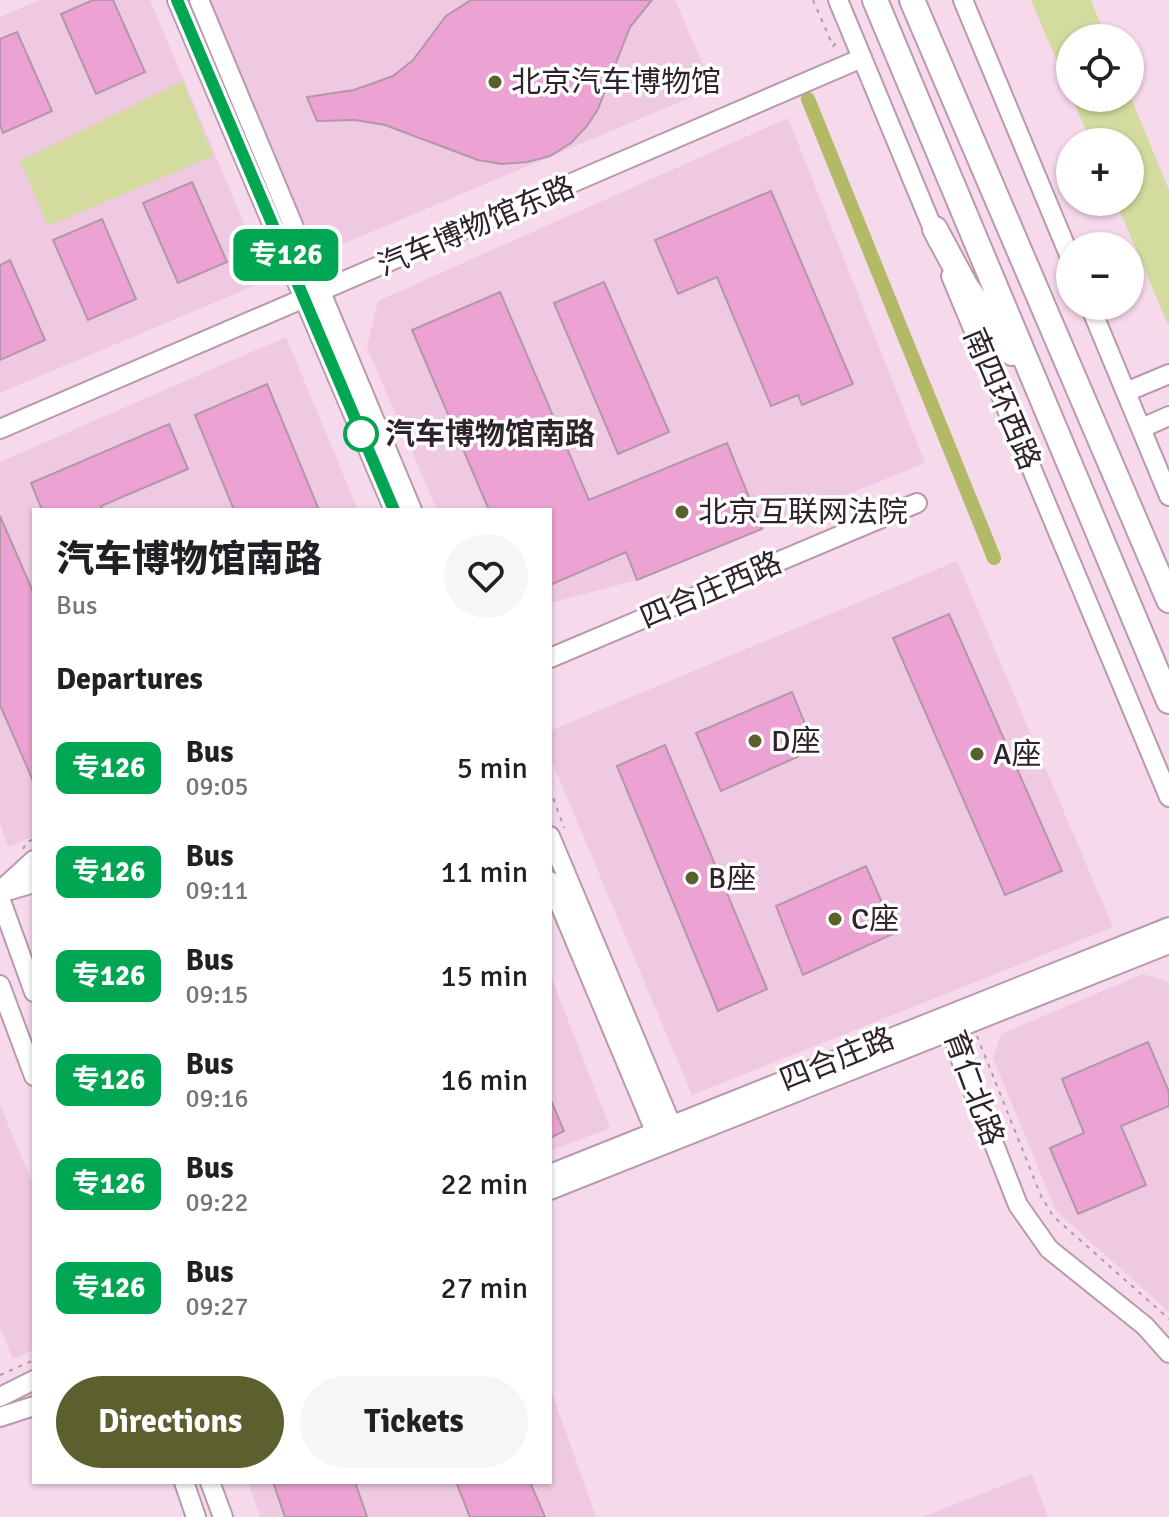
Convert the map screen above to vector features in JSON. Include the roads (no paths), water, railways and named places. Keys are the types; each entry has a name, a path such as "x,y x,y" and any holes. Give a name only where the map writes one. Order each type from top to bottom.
{"highway":[{"name":"南四环西路","path":"875,0 1169,701"},
{"path":"912,0 1169,600"},
{"path":"935,229 965,285 1041,396"}],"street":[{"path":"177,0 411,508"},
{"path":"199,0 393,508"},
{"name":"南四环西路","path":"838,0 1169,797"},
{"path":"963,0 1060,232"},
{"name":"汽车博物馆东路","path":"0,429 862,58"},
{"path":"1096,320 1169,496"},
{"path":"1126,392 1169,374"},
{"path":"1142,428 1169,416"},
{"name":"四合庄西路","path":"552,657 917,503"},
{"path":"552,841 666,1135"},
{"path":"0,894 32,862"},
{"path":"0,894 32,884"},
{"path":"552,885 666,1135"},
{"path":"0,894 32,986"},
{"name":"四合庄路","path":"951,1025 1169,927"},
{"name":"四合庄路","path":"552,1173 666,1135 1169,944"},
{"path":"0,985 32,1071"},
{"name":"育仁北路","path":"951,1025 972,1056 1029,1200 1055,1245 1149,1321 1169,1343"},
{"name":"育仁北路","path":"951,1025 961,1060 1018,1205 1049,1249 1145,1326 1169,1353"},
{"name":"四合庄路","path":"552,1189 666,1135"},
{"path":"0,1397 32,1381"},
{"path":"0,1417 32,1407"},
{"path":"185,1484 196,1517"},
{"path":"211,1484 223,1517"}],"waterway":[{"path":"808,99 994,558"}],"place":[{"name":"北京汽车博物馆","path":"495,82"},
{"name":"汽车博物馆南路","path":"361,434"},
{"name":"北京互联网法院","path":"682,512"},
{"name":"D座","path":"755,741"},
{"name":"A座","path":"977,754"},
{"name":"B座","path":"692,878"},
{"name":"C座","path":"835,919"}]}
